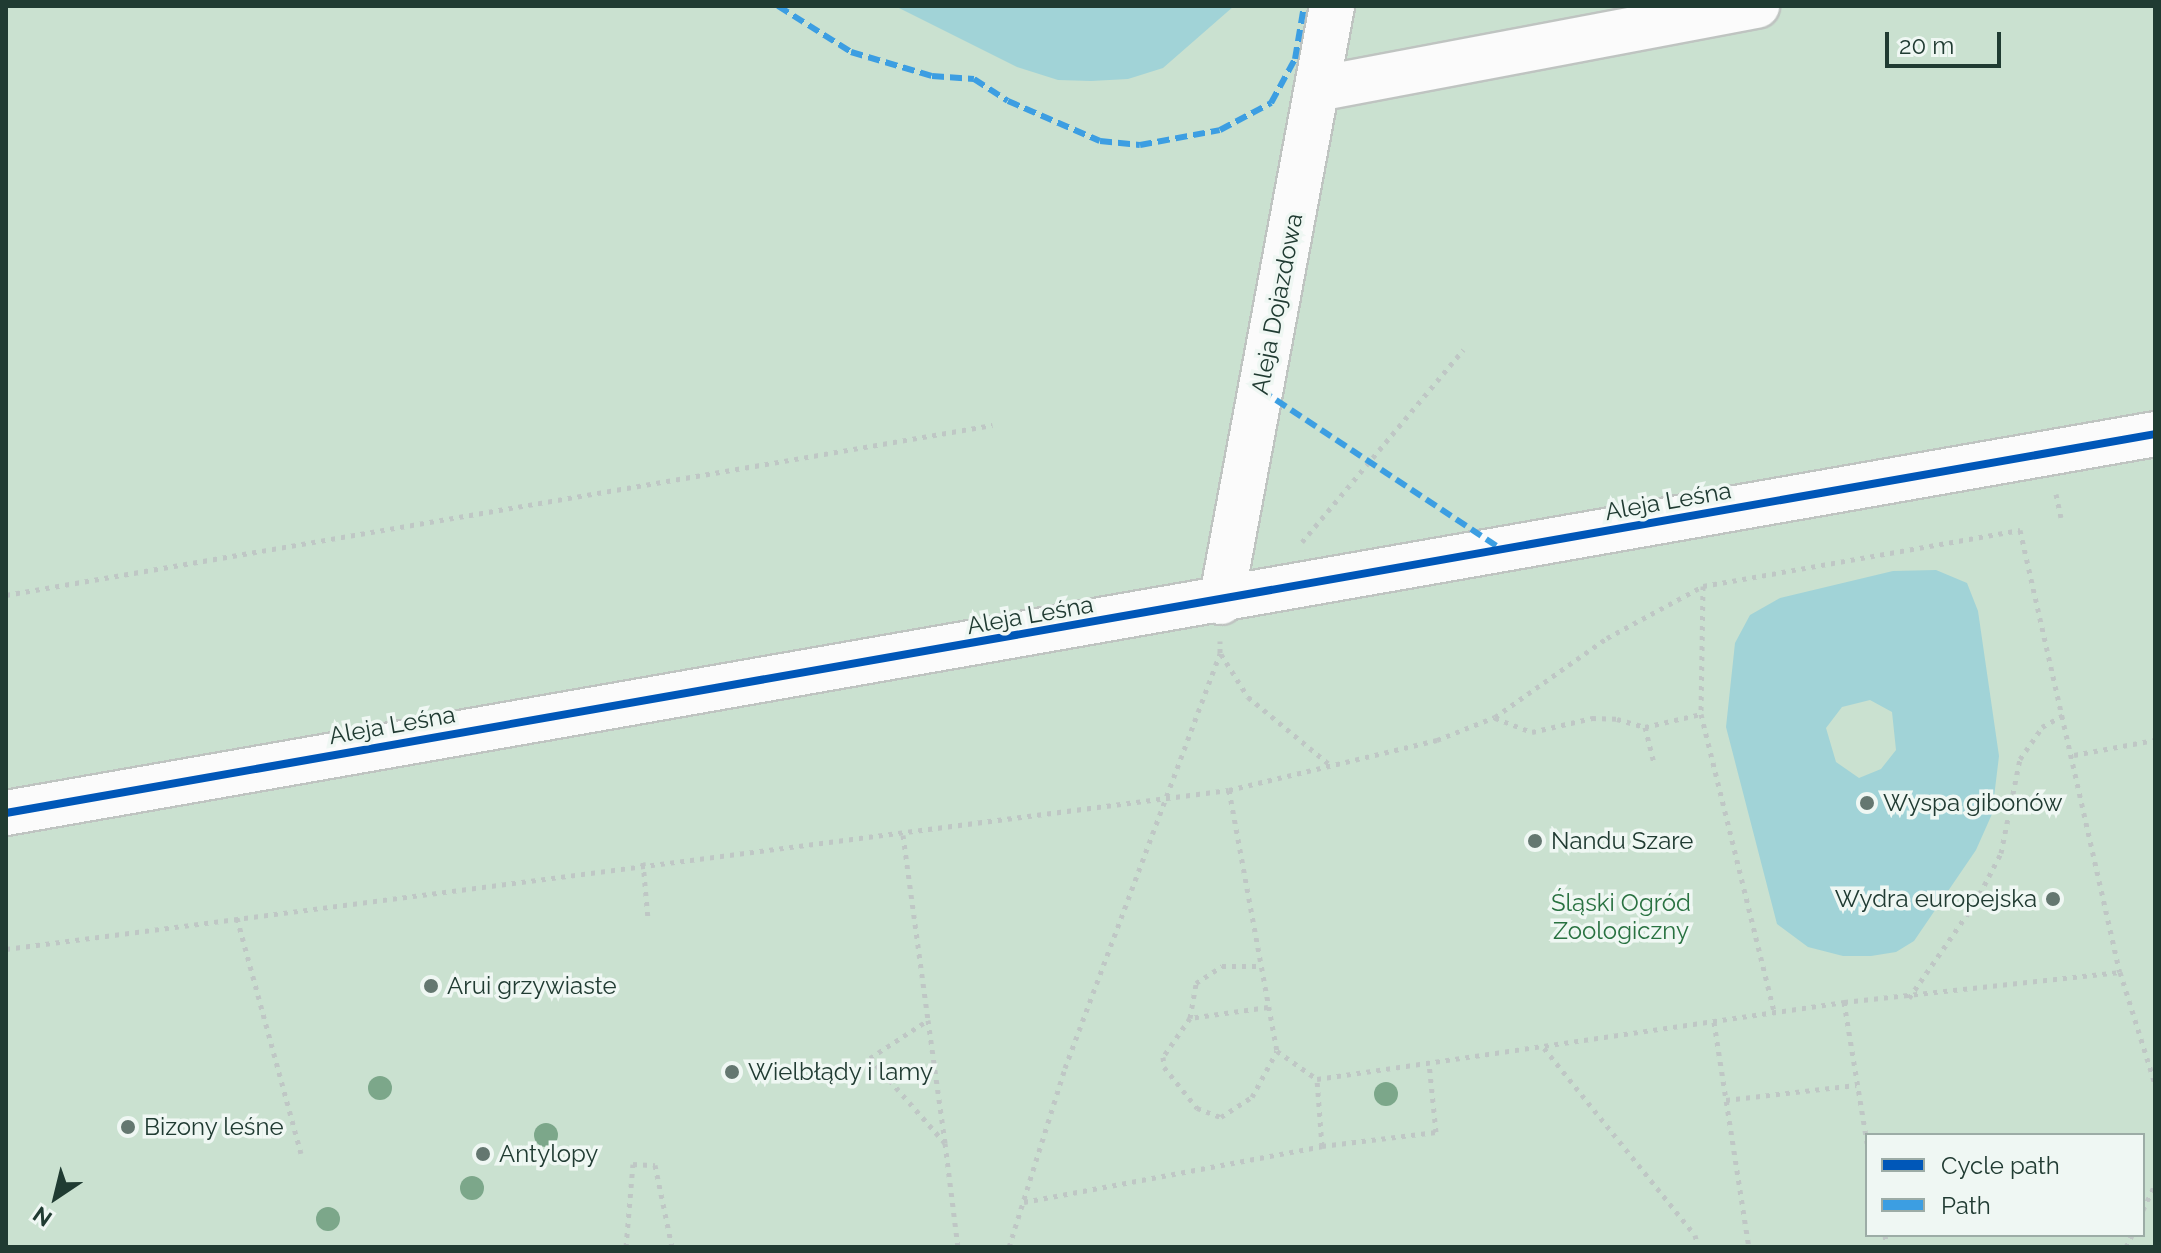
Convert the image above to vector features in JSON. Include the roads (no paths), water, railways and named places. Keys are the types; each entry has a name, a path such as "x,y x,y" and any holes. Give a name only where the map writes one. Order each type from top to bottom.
{"street":[{"name":"Aleja Dojazdowa","path":"1221,602 1332,6"},
{"path":"1317,89 1757,6"},
{"name":"Aleja Leśna","path":"6,813 1221,602 2155,434"}],"water":[{"path":"895,6 1234,6 1163,68 1128,79 1091,81 1058,80 1017,67"},
{"name":"Wyspa gibonów","path":"1936,570 1967,583 1978,611 1999,756 1992,814 1976,850 1914,941 1896,952 1843,956 1808,947 1777,924 1726,727 1735,643 1750,615 1780,598 1893,571","holes":["1870,700 1892,712 1896,750 1881,769 1859,778 1836,762 1826,728 1842,707"]}],"place":[{"name":"Wyspa gibonów","path":"1867,803"},
{"name":"Nandu Szare","path":"1535,841"},
{"name":"Wydra europejska","path":"2053,899"},
{"name":"Arui grzywiaste","path":"431,986"},
{"name":"Wielbłądy i lamy","path":"732,1072"},
{"name":"Bizony leśne","path":"128,1127"},
{"name":"Antylopy","path":"483,1154"}],"park label":[{"name":"Śląski Ogród Zoologiczny","path":"1621,917"}]}
